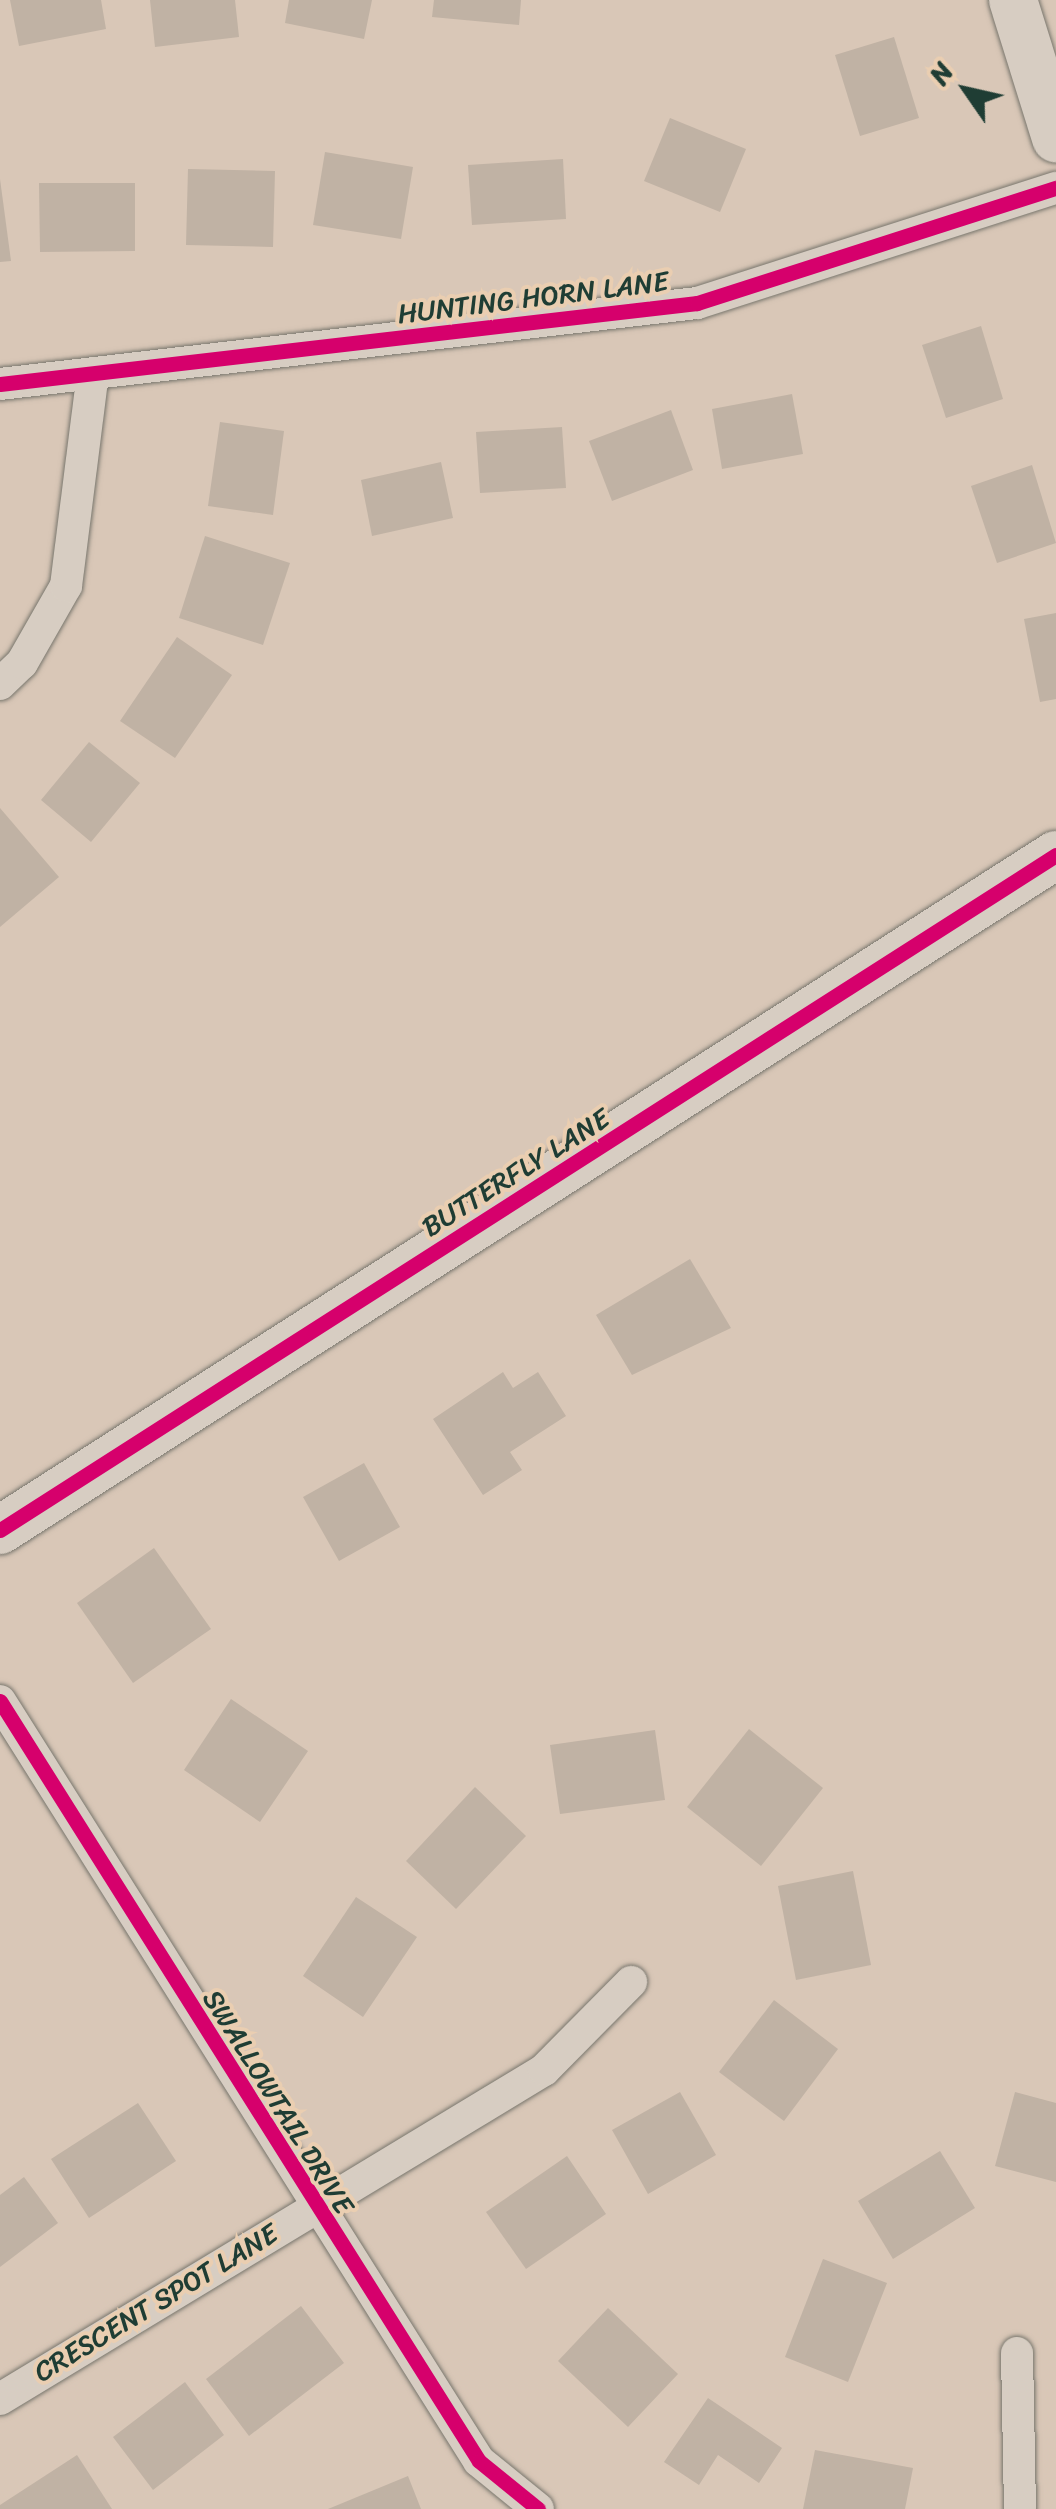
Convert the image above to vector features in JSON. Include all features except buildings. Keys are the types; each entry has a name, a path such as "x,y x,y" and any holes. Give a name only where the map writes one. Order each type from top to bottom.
{"street":[{"path":"1013,0 1056,138"},
{"name":"HUNTING HORN LANE","path":"0,384 92,379 697,303 1056,188"},
{"path":"0,684 22,663 66,586 92,379"},
{"name":"BUTTERFLY LANE","path":"0,1530 1056,855"},
{"name":"SWALLOWTAIL DRIVE","path":"0,1701 313,2208 479,2461 538,2509"},
{"name":"CRESCENT SPOT LANE","path":"0,2399 544,2070 631,1982"},
{"path":"1017,2353 1020,2509"}],"cycle path":[{"path":"0,384 697,303 1056,188"},
{"path":"0,1530 1056,855"},
{"path":"0,1701 479,2461 538,2509"}]}
